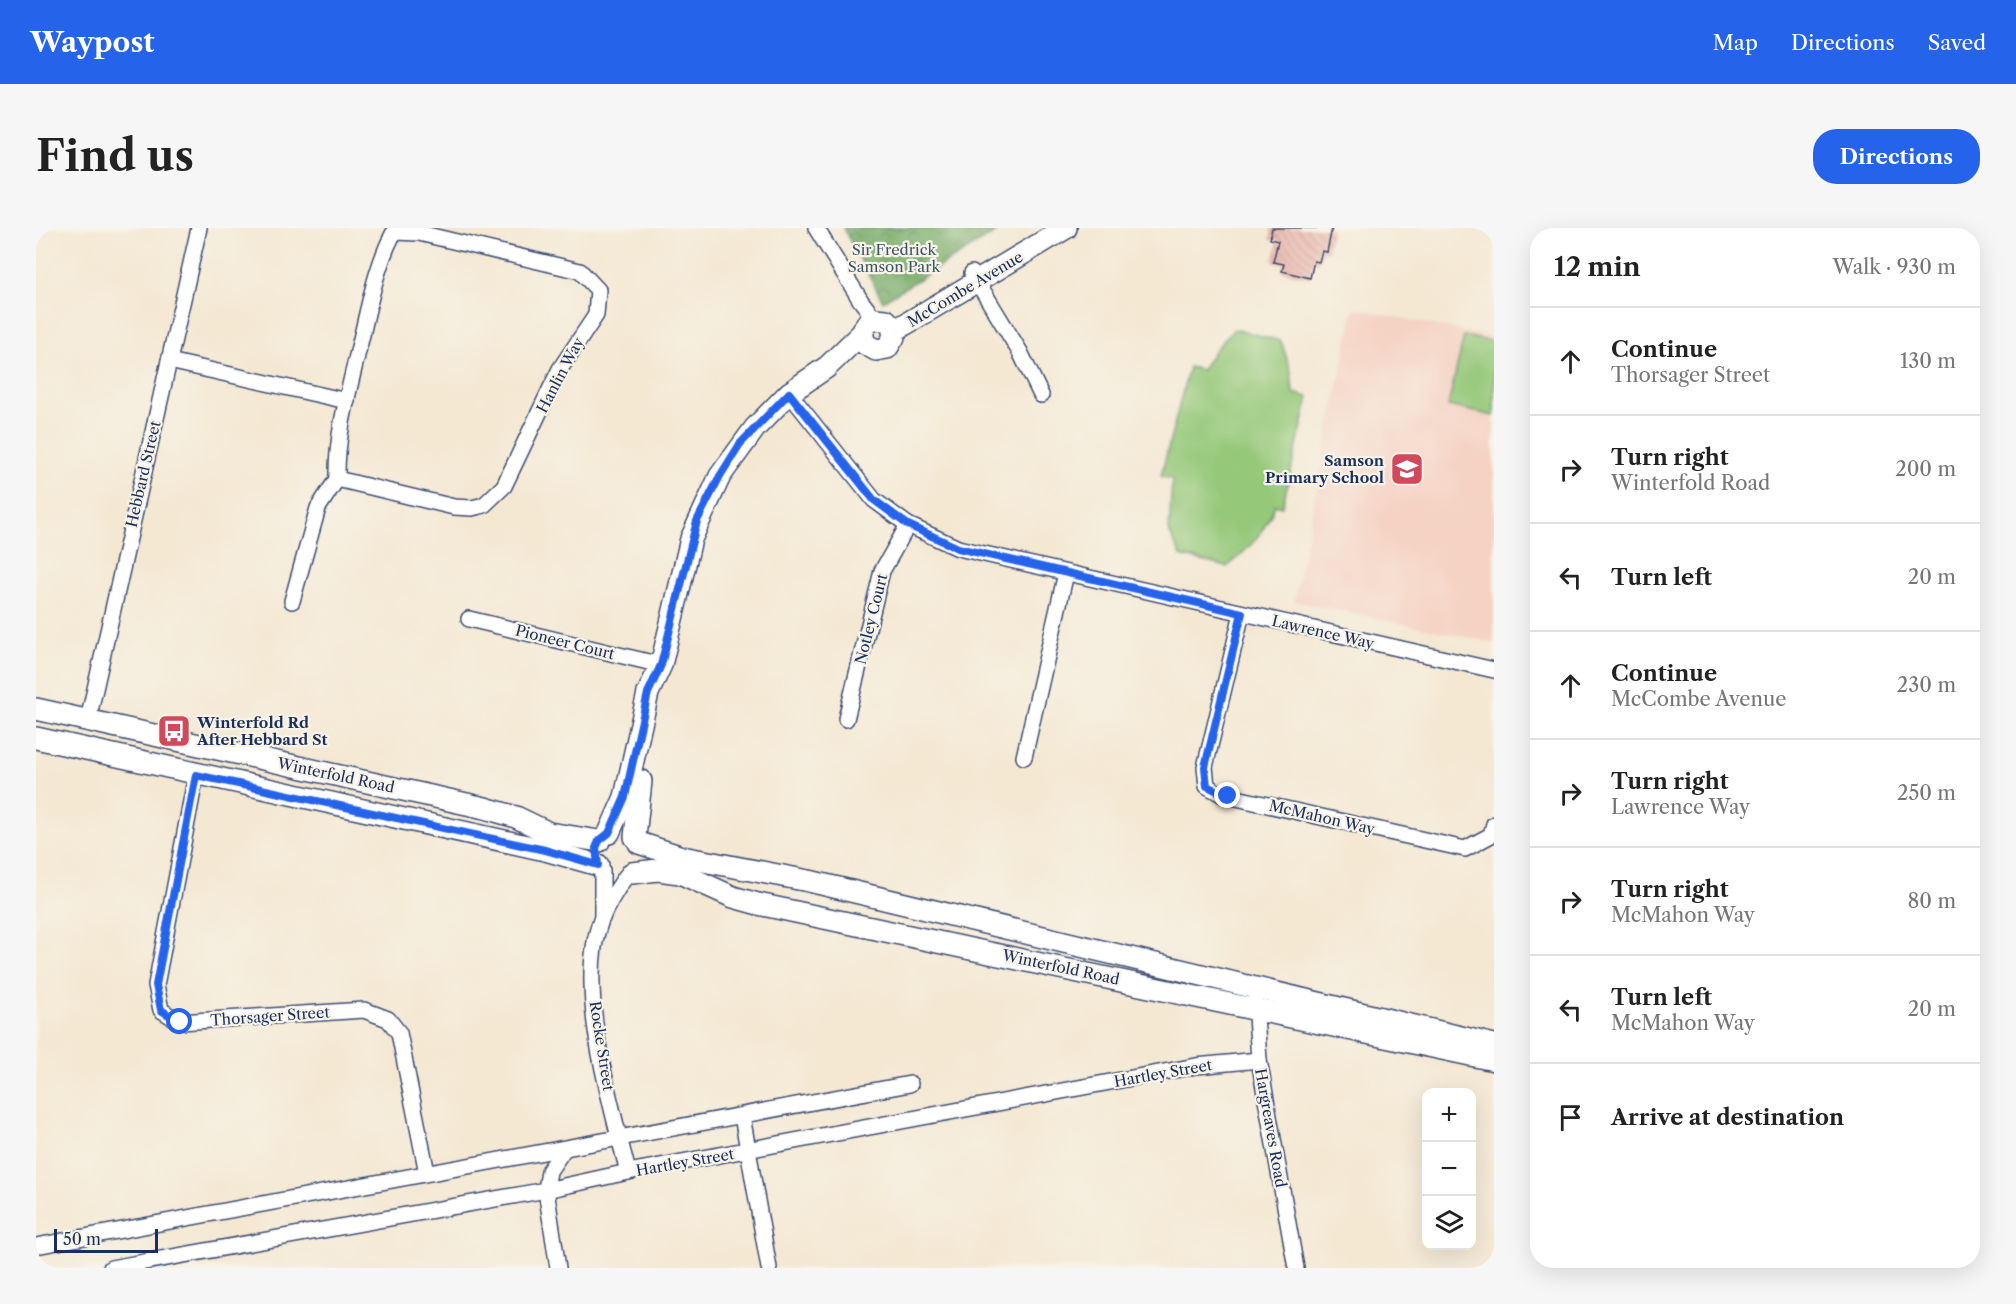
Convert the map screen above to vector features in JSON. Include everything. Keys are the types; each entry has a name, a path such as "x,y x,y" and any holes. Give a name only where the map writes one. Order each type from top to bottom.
{"main road":[{"name":"McCombe Avenue","path":"975,278 1044,228"},
{"name":"McCombe Avenue","path":"604,837 625,797 648,693 661,665 691,539 704,506 740,444 789,393 827,367 844,363 876,329 1066,228"},
{"name":"McCombe Avenue","path":"637,840 637,799 660,697 661,665"},
{"name":"Winterfold Road","path":"36,709 485,808 516,817 549,833 604,837"},
{"name":"Winterfold Road","path":"36,738 545,850 600,868"},
{"path":"622,831 637,840 642,856 629,874 612,876 600,868 595,854 604,837 622,831"},
{"name":"Winterfold Road","path":"637,840 682,857 809,881 1494,1045"},
{"name":"Winterfold Road","path":"629,874 658,870 680,873 733,897 758,904 1494,1060"}],"street":[{"name":"Hebbard Street","path":"88,720 199,228"},
{"path":"816,228 876,329"},
{"name":"Hanlin Way","path":"394,232 419,233 580,271 598,290 596,315 560,369 504,486 484,505 472,508 454,507 337,479 336,455 346,401 380,258 394,232"},
{"path":"975,278 1020,352 1041,395"},
{"path":"169,361 346,401"},
{"name":"Lawrence Way","path":"789,393 874,500 908,525 958,548 1494,670"},
{"path":"292,601 318,508 337,479"},
{"name":"Notley Court","path":"846,718 882,571 908,525"},
{"path":"1024,757 1066,573"},
{"name":"McMahon Way","path":"1242,613 1205,767 1207,786 1223,795 1464,849 1491,835 1494,824"},
{"name":"Pioneer Court","path":"470,619 661,665"},
{"name":"Thorsager Street","path":"196,775 156,985 161,1010 180,1022 364,1010 388,1019 399,1033 427,1173"},
{"name":"Rocke Street","path":"600,868 602,918 593,958 594,1009 599,1045 628,1172"},
{"name":"Rocke Street","path":"602,918 629,874"},
{"name":"Hargreaves Road","path":"1256,987 1255,1009 1259,1060 1292,1267"},
{"name":"Hartley Street","path":"111,1268 546,1190 628,1172 1196,1066 1259,1060"},
{"path":"36,1246 910,1084"},
{"path":"742,1116 769,1268"},
{"path":"558,1268 546,1190 549,1171 564,1149"}],"shaded area":[{"name":"Samson Primary School","path":"1354,308 1494,338 1494,643 1294,601"}],"green space":[{"name":"Sir Fredrick Samson Park","path":"843,228 1003,228 883,301"},
{"path":"1234,329 1281,341 1291,372 1293,393 1309,397 1282,507 1275,505 1256,539 1227,567 1181,556 1169,531 1172,479 1161,476 1189,367 1202,370 1214,351"},
{"path":"1464,336 1494,342 1494,416 1448,406"}],"building":[{"path":"1272,228 1332,228 1327,252 1322,251 1319,262 1314,261 1310,278 1282,271 1284,264 1273,262 1278,241 1270,239"}],"place":[{"name":"Samson Primary School","path":"1407,469"},
{"name":"Winterfold Rd After Hebbard St","path":"174,731"}],"route":[{"path":"180,1022 161,1010 156,985 196,775 545,850 598,865 596,848 599,841 609,833 625,797 648,693 661,665 697,521 720,476 740,444 789,393 874,500 908,525 958,548 1242,613 1205,767 1207,786 1228,796"}]}
